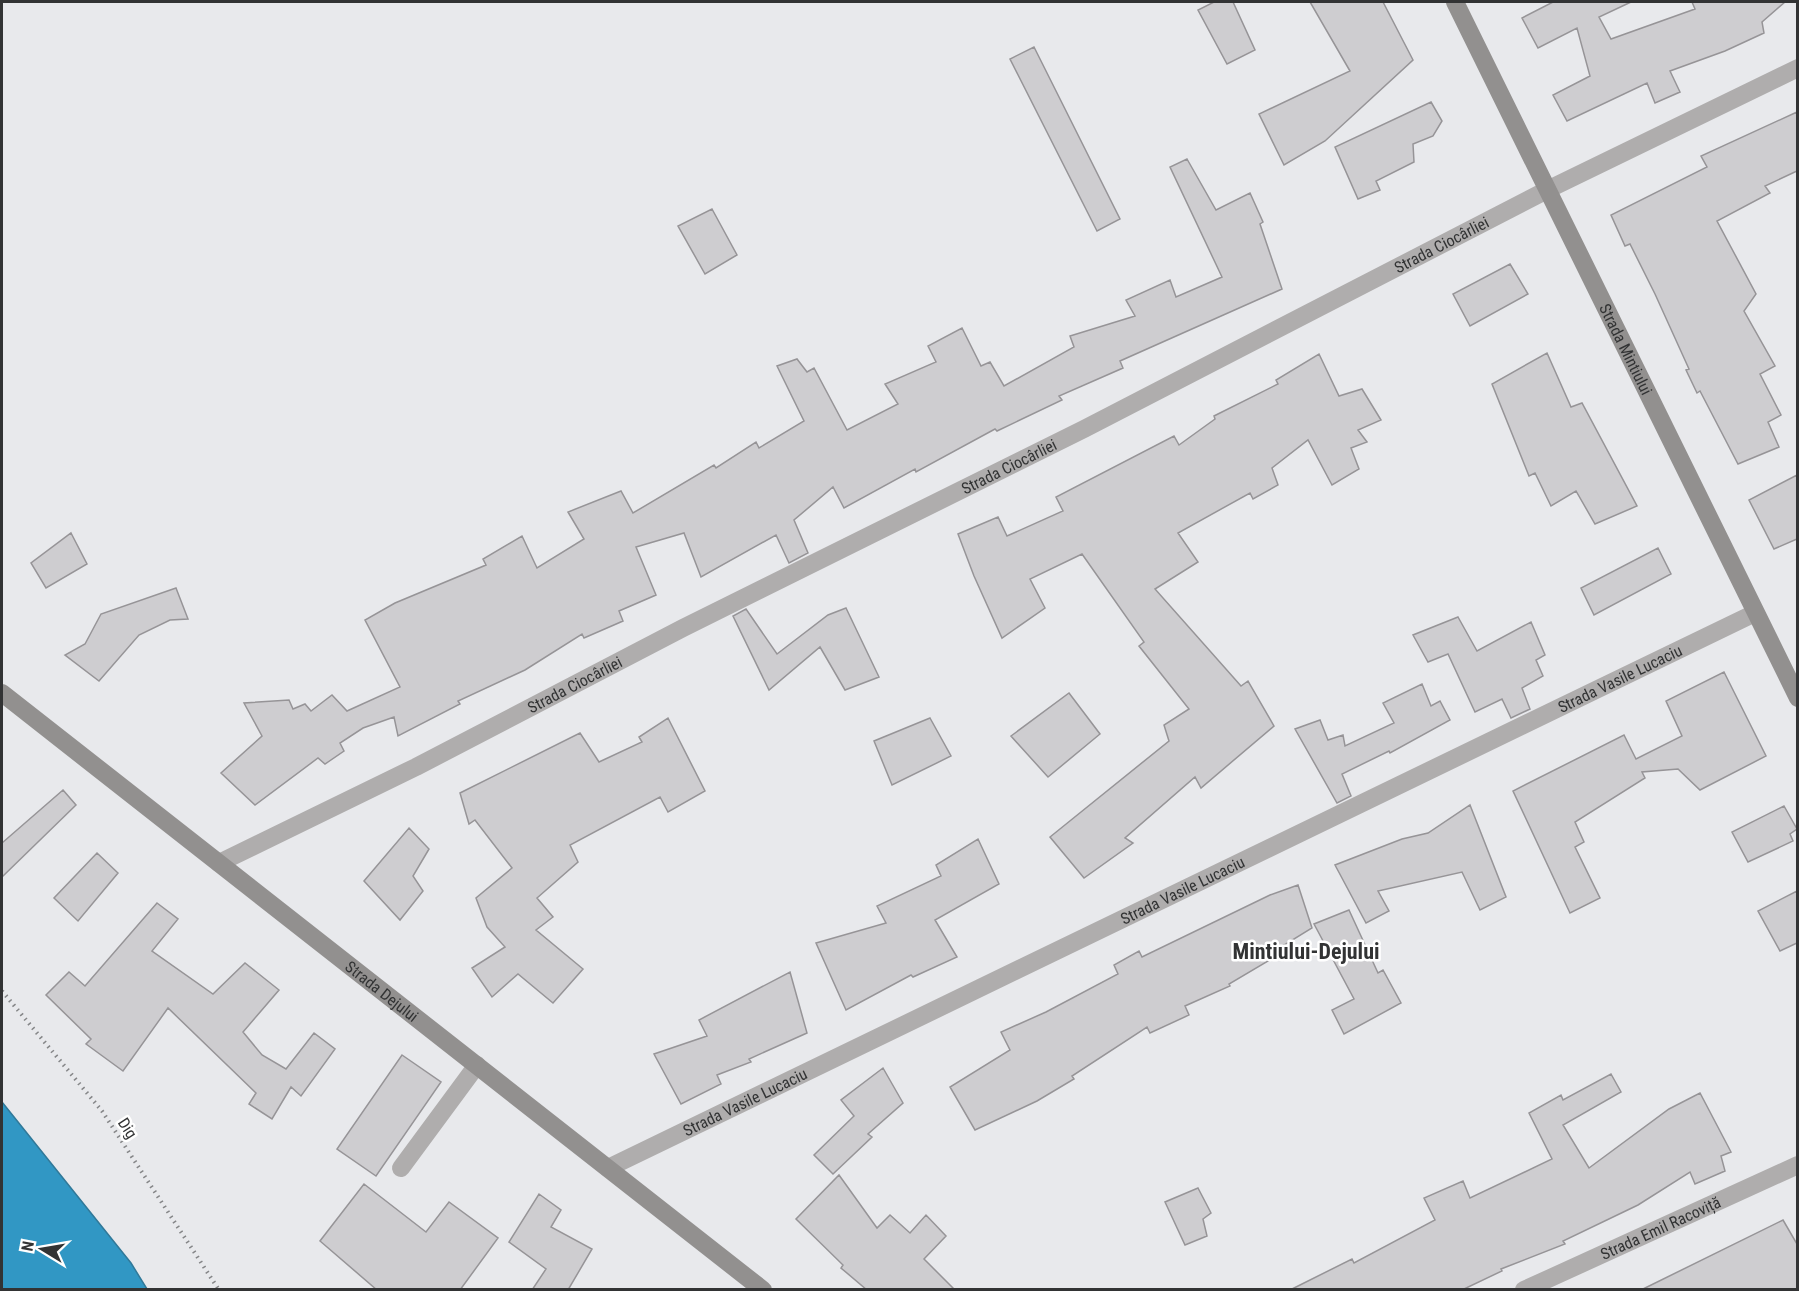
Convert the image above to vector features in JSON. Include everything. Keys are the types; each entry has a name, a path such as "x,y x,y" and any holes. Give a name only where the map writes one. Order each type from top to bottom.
{"main road":[{"name":"Strada Mintiului","path":"1455,2 1797,698"},
{"name":"Strada Dejului","path":"2,693 763,1290"}],"street":[{"name":"Strada Ciocârliei","path":"219,863 416,767 683,628 1084,429 1547,190 1797,68"},
{"name":"Strada Vasile Lucaciu","path":"608,1168 1755,613"},
{"path":"401,1168 477,1065"},
{"name":"Strada Emil Racoviță","path":"1524,1290 1797,1165"}],"path":[{"name":"Dig","path":"2,991 102,1110 219,1290"}],"water":[{"path":"2,1102 131,1263 147,1289 2,1289"}],"building":[{"path":"1214,2 1233,2 1255,50 1227,64 1198,10"},
{"path":"1310,2 1383,2 1413,60 1325,141 1284,165 1259,114 1350,71"},
{"path":"1553,2 1631,2 1599,17 1611,39 1695,9 1692,2 1785,2 1762,22 1764,33 1725,51 1670,71 1680,92 1655,103 1647,83 1567,121 1553,95 1590,76 1577,28 1538,48 1522,18"},
{"path":"1034,47 1120,219 1097,231 1010,59"},
{"path":"1431,102 1442,121 1433,136 1413,144 1414,162 1376,181 1380,190 1358,199 1335,147"},
{"path":"1797,112 1797,171 1765,186 1770,193 1717,221 1756,294 1744,311 1775,366 1760,374 1781,415 1768,422 1779,447 1738,464 1700,391 1697,393 1686,370 1689,369 1655,294 1630,244 1625,246 1611,215 1707,167 1701,156"},
{"path":"1187,159 1216,210 1250,193 1263,222 1260,224 1282,289 1120,361 1123,368 1059,396 1062,400 997,431 995,429 844,508 833,487 794,520 808,553 789,563 776,535 701,577 684,533 636,547 656,595 619,611 623,621 584,638 582,634 525,670 458,701 460,704 398,736 394,717 363,728 340,743 344,751 325,764 318,758 255,805 221,773 262,736 244,703 289,700 293,709 305,704 311,711 332,695 347,711 400,687 365,620 395,603 486,565 483,559 522,536 537,568 584,539 568,512 621,491 633,513 714,465 716,468 756,442 759,448 804,421 777,366 797,359 807,372 814,368 847,430 898,404 885,384 936,362 928,346 962,328 981,366 990,362 1004,386 1074,347 1070,336 1135,316 1126,300 1170,280 1176,297 1222,277 1170,167"},
{"path":"712,209 737,255 705,274 678,226"},
{"path":"1510,264 1528,294 1470,326 1453,294"},
{"path":"1547,353 1571,407 1582,403 1637,506 1595,524 1576,491 1551,506 1535,473 1529,476 1492,384"},
{"path":"1319,354 1339,396 1362,389 1381,420 1358,430 1367,442 1351,448 1359,469 1332,485 1308,440 1272,468 1278,485 1253,499 1250,493 1178,533 1198,562 1155,589 1241,686 1248,681 1274,726 1201,788 1195,777 1125,838 1133,843 1084,878 1050,837 1169,741 1164,725 1189,709 1139,646 1144,642 1082,554 1030,579 1045,608 1002,638 958,534 998,517 1007,536 1063,511 1056,497 1174,436 1179,445 1215,419 1214,416 1278,384 1276,380"},
{"path":"1797,475 1797,539 1774,549 1749,500"},
{"path":"71,533 87,564 46,588 31,563"},
{"path":"1658,548 1671,574 1594,615 1581,588"},
{"path":"176,588 188,619 170,620 139,635 99,681 65,655 85,644 101,614"},
{"path":"846,608 879,677 845,690 820,647 769,690 733,616 746,609 777,654 828,615"},
{"path":"1458,617 1477,651 1531,622 1545,655 1536,660 1543,676 1522,688 1530,709 1511,718 1502,699 1475,712 1448,654 1428,662 1413,635"},
{"path":"1724,672 1766,756 1700,790 1678,769 1642,772 1645,778 1575,822 1584,842 1575,847 1600,898 1570,913 1513,791 1624,735 1636,759 1682,736 1666,701"},
{"path":"1422,684 1431,706 1440,701 1450,720 1390,753 1389,751 1342,774 1351,796 1337,803 1295,729 1320,720 1328,740 1343,735 1345,746 1394,723 1383,703"},
{"path":"1069,693 1100,734 1048,777 1011,736"},
{"path":"668,718 705,791 668,812 660,797 570,845 578,862 537,898 553,917 536,930 583,969 553,1003 518,974 492,997 472,968 505,947 487,927 476,898 512,868 475,820 469,824 460,793 580,733 599,762 642,742 639,737"},
{"path":"930,718 951,756 892,785 874,741"},
{"path":"63,790 76,805 2,877 2,843"},
{"path":"1470,805 1506,897 1480,910 1462,872 1378,891 1389,911 1366,923 1335,865 1402,839 1428,833"},
{"path":"1784,806 1797,829 1790,834 1793,841 1748,862 1732,832"},
{"path":"409,828 429,849 413,876 423,891 400,920 364,881"},
{"path":"978,839 999,884 935,920 957,957 913,977 911,975 846,1010 816,943 886,923 877,906 941,876 936,865"},
{"path":"97,853 118,873 78,921 54,898"},
{"path":"1298,885 1312,928 1276,950 1278,955 1229,984 1230,986 1185,1006 1189,1015 1150,1033 1147,1027 1072,1076 1074,1079 1037,1101 975,1130 950,1087 1010,1050 1001,1032 1046,1012 1118,974 1114,965 1139,951 1142,957 1270,895"},
{"path":"1797,891 1797,943 1780,951 1758,911"},
{"path":"157,903 178,919 152,951 213,994 245,963 279,990 243,1032 262,1055 286,1069 314,1033 335,1049 301,1096 291,1087 272,1119 249,1104 256,1093 168,1008 123,1071 86,1044 91,1039 46,995 69,972 85,986"},
{"path":"1349,910 1378,973 1383,970 1401,1003 1344,1034 1332,1010 1354,999 1314,924"},
{"path":"790,972 807,1033 749,1059 751,1062 717,1075 721,1084 681,1104 654,1054 707,1036 699,1020"},
{"path":"402,1055 441,1082 376,1176 337,1149"},
{"path":"883,1068 903,1103 868,1134 872,1137 833,1174 814,1155 854,1116 841,1100"},
{"path":"1611,1074 1621,1092 1563,1125 1589,1168 1669,1109 1700,1093 1731,1152 1721,1156 1725,1171 1695,1184 1690,1172 1638,1205 1563,1241 1565,1244 1501,1269 1502,1271 1462,1290 1290,1290 1352,1259 1354,1263 1435,1220 1424,1198 1463,1181 1470,1198 1552,1159 1529,1113 1561,1095 1563,1100"},
{"path":"839,1175 877,1228 890,1215 910,1233 926,1215 946,1236 924,1259 955,1290 867,1290 841,1268 843,1265 796,1219"},
{"path":"364,1184 426,1232 449,1202 498,1238 460,1290 377,1290 320,1241"},
{"path":"1198,1188 1211,1213 1203,1219 1207,1236 1185,1245 1165,1202"},
{"path":"539,1194 561,1210 551,1227 592,1249 568,1290 532,1290 546,1269 509,1242"},
{"path":"1783,1220 1797,1244 1797,1290 1641,1290"}],"district":[{"name":"Mintiului-Dejului","path":"1306,951"}]}
